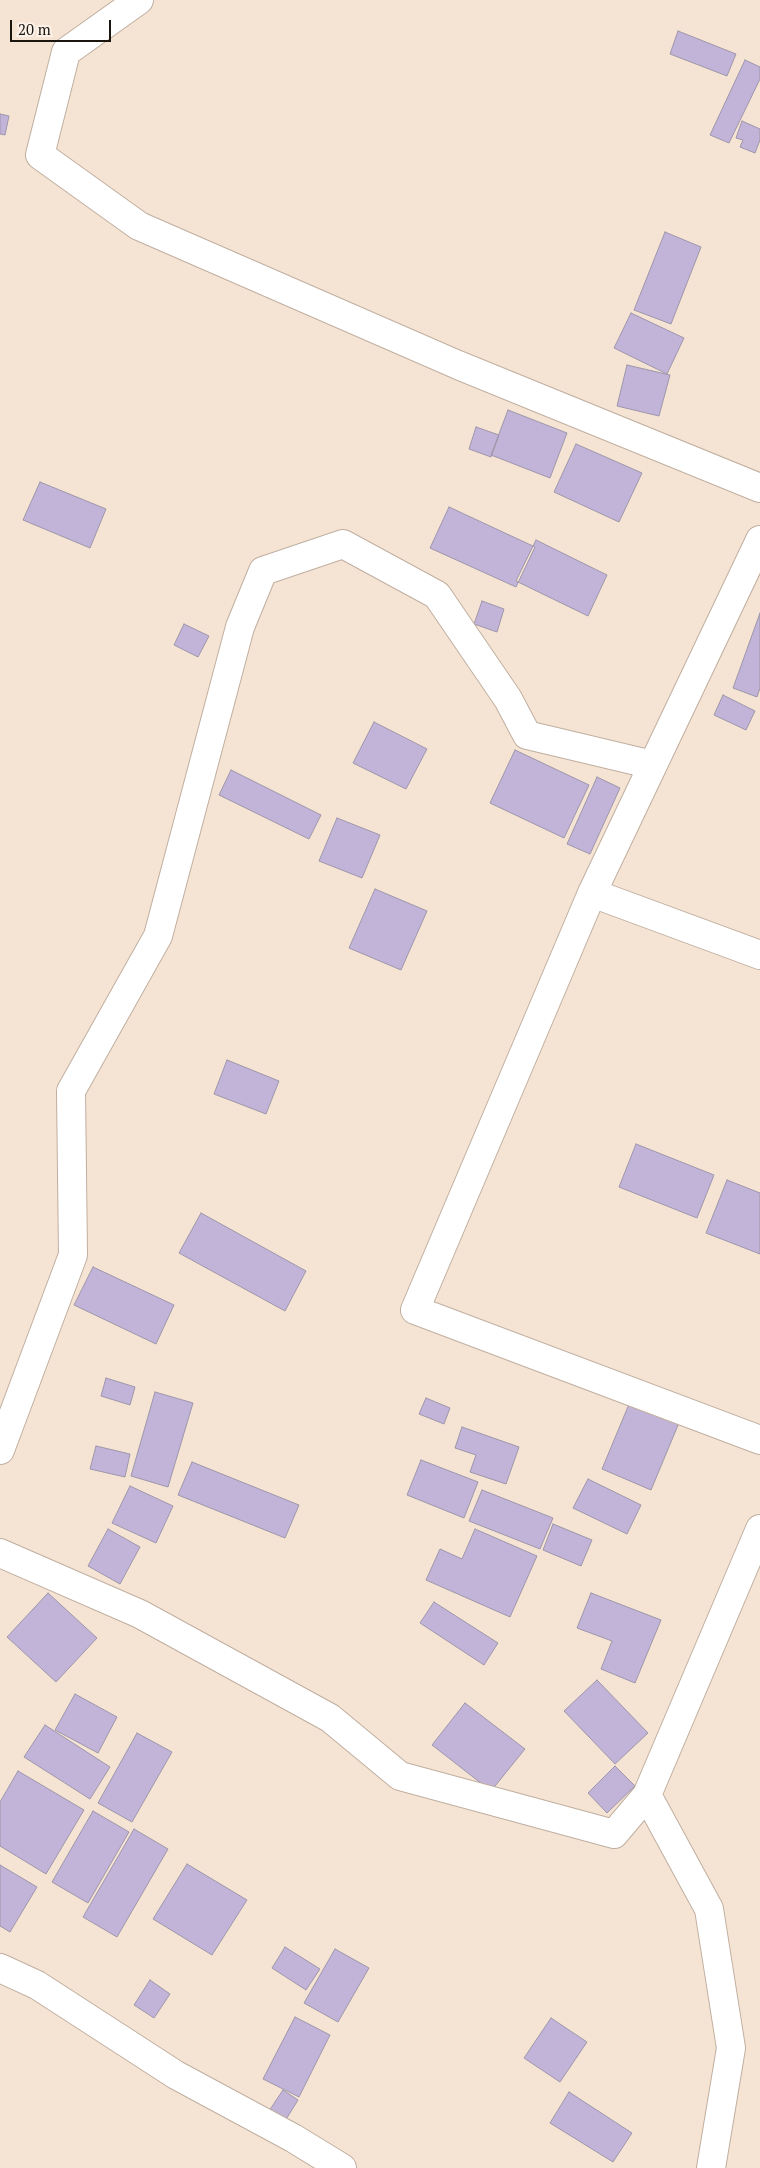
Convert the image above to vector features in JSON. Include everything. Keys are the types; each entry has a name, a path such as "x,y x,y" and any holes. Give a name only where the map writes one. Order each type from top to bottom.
{"street":[{"path":"139,0 66,52 40,155 139,226 458,365 760,488"},
{"path":"760,540 592,893 415,1310 760,1440"},
{"path":"0,1450 73,1255 71,1091 158,936 240,627 263,571 343,544 437,595 508,699 527,735 653,765"},
{"path":"592,893 760,955"},
{"path":"0,1553 140,1614 330,1718 400,1776 614,1834 647,1795 760,1529"},
{"path":"647,1795 709,1909 731,2048 710,2168"},
{"path":"0,1968 37,1985 176,2075 293,2138 342,2168"}],"building":[{"path":"678,31 736,54 727,76 670,54"},
{"path":"745,60 760,67 760,79 729,143 710,135"},
{"path":"0,114 9,116 5,135 0,134"},
{"path":"742,121 760,129 760,140 755,153 740,147 743,140 736,138"},
{"path":"665,232 701,247 671,324 634,310"},
{"path":"631,313 684,338 667,374 614,348"},
{"path":"627,365 670,375 659,416 617,406"},
{"path":"508,410 567,433 550,478 491,455"},
{"path":"476,427 499,435 491,457 469,449"},
{"path":"576,444 642,473 619,522 554,492"},
{"path":"40,482 106,509 90,548 23,520"},
{"path":"449,507 535,547 516,587 430,548"},
{"path":"536,540 607,575 588,616 516,581"},
{"path":"482,601 504,609 497,632 474,624"},
{"path":"760,613 760,688 757,697 733,688"},
{"path":"184,624 209,636 198,657 174,645"},
{"path":"723,695 755,711 746,730 714,715"},
{"path":"374,722 427,749 406,789 353,763"},
{"path":"515,750 589,785 564,838 490,803"},
{"path":"231,770 321,815 309,839 219,795"},
{"path":"597,777 620,788 590,854 567,844"},
{"path":"337,818 380,835 362,878 319,861"},
{"path":"375,889 427,911 401,970 349,948"},
{"path":"227,1060 279,1081 266,1114 214,1094"},
{"path":"636,1144 714,1175 697,1218 619,1187"},
{"path":"727,1180 760,1193 760,1254 706,1233"},
{"path":"201,1213 306,1271 285,1311 179,1253"},
{"path":"93,1267 174,1305 156,1344 74,1305"},
{"path":"106,1378 135,1387 130,1405 101,1396"},
{"path":"155,1392 193,1403 168,1487 131,1476"},
{"path":"632,1397 681,1418 651,1490 602,1469"},
{"path":"426,1398 450,1408 444,1424 419,1414"},
{"path":"462,1427 519,1447 506,1484 470,1472 476,1455 455,1448"},
{"path":"96,1446 130,1454 125,1477 90,1469"},
{"path":"421,1460 478,1482 464,1518 407,1495"},
{"path":"192,1462 299,1505 285,1538 178,1495"},
{"path":"588,1479 641,1505 627,1534 573,1508"},
{"path":"130,1486 173,1506 156,1543 112,1523"},
{"path":"482,1490 553,1518 540,1549 469,1521"},
{"path":"553,1524 592,1540 581,1566 543,1550"},
{"path":"108,1529 140,1547 120,1584 88,1566"},
{"path":"475,1529 537,1556 510,1617 426,1580 440,1549 462,1559"},
{"path":"48,1593 97,1638 56,1682 7,1637"},
{"path":"591,1593 661,1620 635,1683 601,1669 612,1641 577,1628"},
{"path":"434,1602 498,1643 484,1665 420,1623"},
{"path":"597,1680 648,1733 615,1764 564,1711"},
{"path":"75,1694 117,1717 98,1753 55,1730"},
{"path":"465,1703 525,1749 491,1791 432,1745"},
{"path":"45,1725 110,1767 90,1799 24,1757"},
{"path":"137,1733 172,1752 132,1822 98,1803"},
{"path":"615,1766 635,1786 607,1813 588,1793"},
{"path":"18,1771 84,1810 46,1874 0,1846 0,1802"},
{"path":"93,1811 129,1832 88,1903 52,1882"},
{"path":"134,1829 168,1849 117,1937 83,1917"},
{"path":"187,1864 247,1900 212,1955 153,1919"},
{"path":"0,1865 37,1887 10,1932 0,1926"},
{"path":"285,1947 320,1969 306,1990 272,1968"},
{"path":"335,1949 369,1968 338,2022 304,2003"},
{"path":"150,1980 170,1994 154,2018 134,2005"},
{"path":"295,2017 330,2035 299,2097 263,2079"},
{"path":"551,2018 587,2042 560,2082 524,2058"},
{"path":"283,2090 298,2100 285,2121 269,2111"},
{"path":"569,2092 632,2133 613,2162 550,2123"}]}
